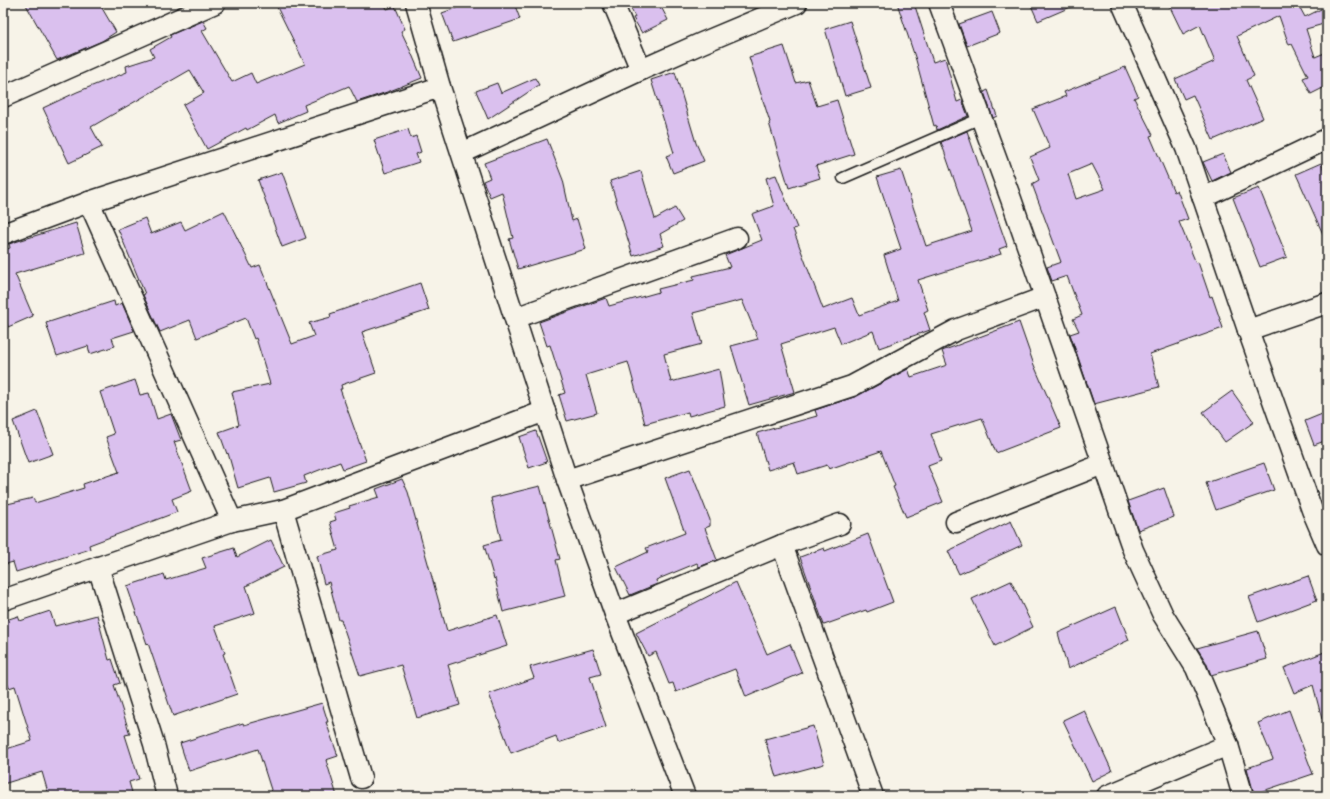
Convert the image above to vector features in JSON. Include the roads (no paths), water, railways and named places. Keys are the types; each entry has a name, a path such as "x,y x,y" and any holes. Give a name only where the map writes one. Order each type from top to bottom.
{"street":[{"path":"3,97 215,3"},
{"path":"416,3 440,87 567,480 615,614 686,796"},
{"path":"612,3 641,70"},
{"path":"462,153 641,70 798,3"},
{"path":"939,3 1134,550 1163,615 1196,668 1228,745 1243,796"},
{"path":"1122,3 1186,148 1248,330 1312,510 1327,545"},
{"path":"3,234 89,202 440,87"},
{"path":"1203,198 1327,139"},
{"path":"89,202 232,521"},
{"path":"515,318 737,238"},
{"path":"567,480 852,386 956,330 1045,297"},
{"path":"1248,330 1327,303"},
{"path":"3,600 232,521 283,510 545,411"},
{"path":"956,522 1104,464"},
{"path":"283,510 361,778"},
{"path":"615,614 782,545 840,524"},
{"path":"782,545 873,796"},
{"path":"98,567 154,744 167,796"},
{"path":"1107,796 1228,745"}],"lane":[{"path":"843,178 981,118"}]}
